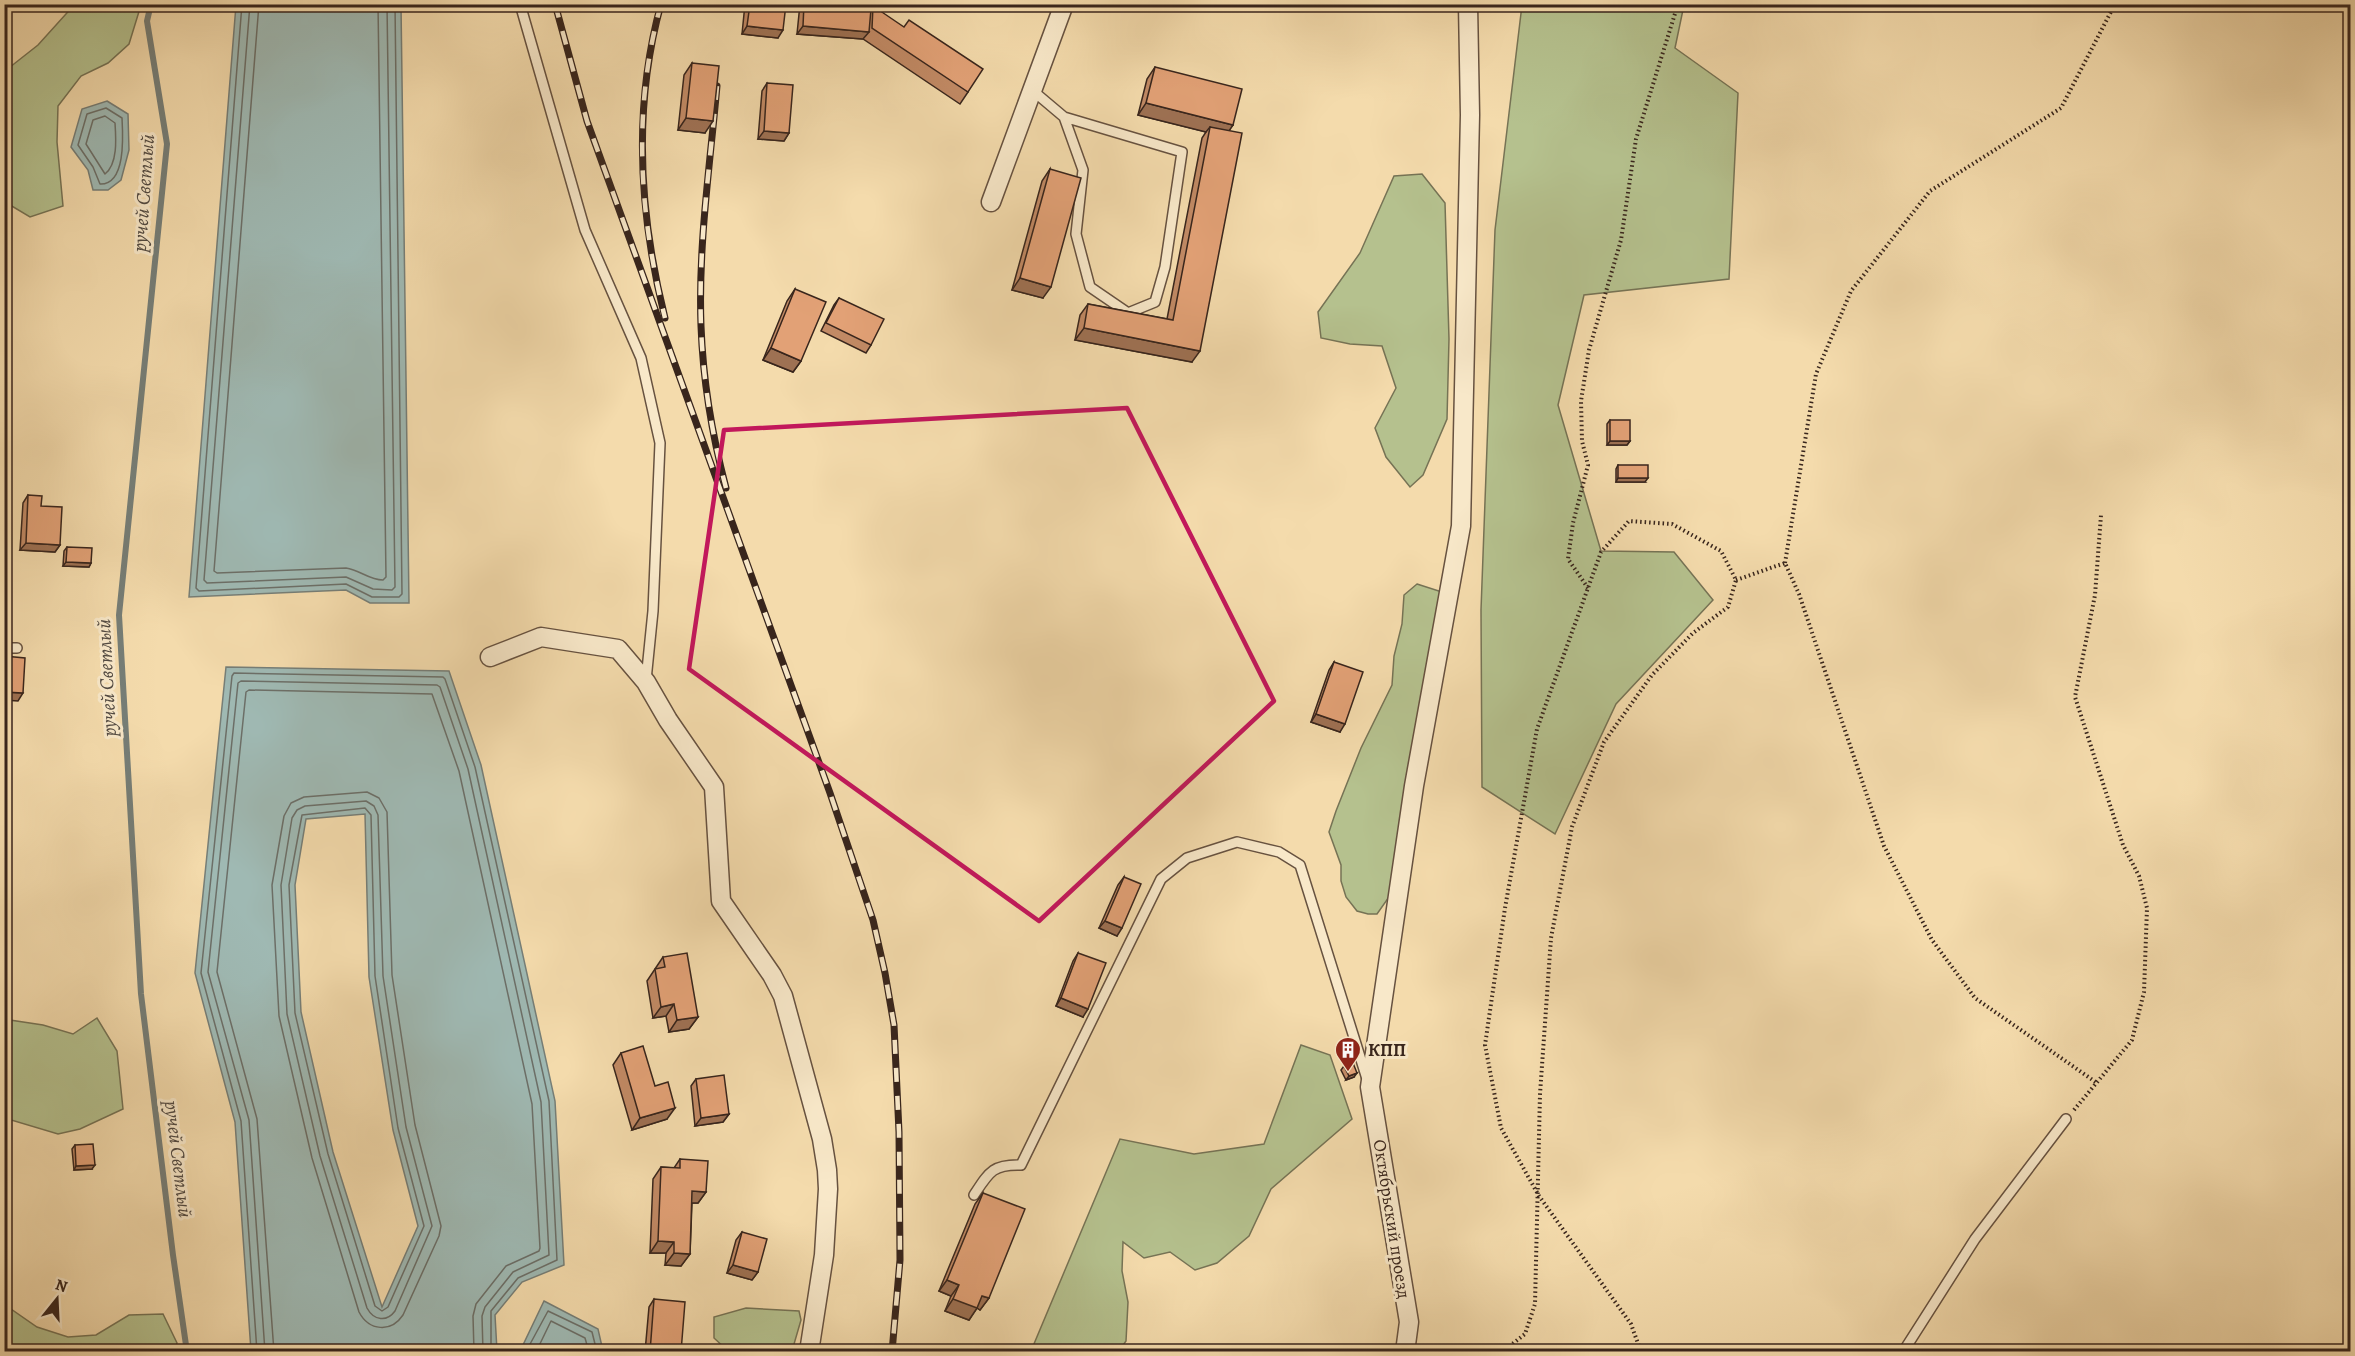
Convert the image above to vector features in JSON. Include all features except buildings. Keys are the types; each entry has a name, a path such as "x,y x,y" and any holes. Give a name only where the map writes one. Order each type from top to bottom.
{"street":[{"path":"991,202 1064,4"},
{"name":"Октябрьский проезд","path":"1405,1352 1409,1322 1370,1087 1414,786 1461,526 1470,115 1467,4"},
{"path":"490,657 541,637 618,649 646,682 668,720 714,787 721,901 772,975 783,996 822,1139 828,1189 827,1220 822,1276 809,1352"}],"lane":[{"path":"519,4 585,230 641,358 660,442 653,611 646,682"},
{"path":"1032,90 1064,117 1182,152 1165,267 1155,302 1128,313 1090,287 1076,234 1083,170 1064,117"},
{"path":"4,648 17,648"},
{"path":"974,1195 990,1170 1008,1164 1021,1165 1161,879 1187,858 1237,842 1279,852 1300,865 1370,1087"},
{"path":"1903,1352 1976,1239 2066,1119"}],"path":[{"path":"1588,588 1568,559 1573,523 1588,465 1582,441 1581,401 1589,350 1621,240 1636,139 1678,4"},
{"path":"1727,4 1739,8 1770,4"},
{"path":"2097,1083 1975,998 1932,940 1884,846 1799,594 1785,563 1816,374 1851,291 1930,191 2061,108 2115,4"},
{"path":"2066,1119 2132,1040 2144,992 2147,908 2139,876 2123,845 2075,697 2095,595 2101,515"},
{"path":"1502,1352 1525,1334 1535,1304 1539,1196 1540,1094 1551,938 1572,827 1604,742 1652,675 1693,633 1728,607 1736,580 1721,551 1712,546 1672,524 1629,521 1601,552 1537,729 1507,897 1485,1045 1501,1128 1539,1196 1631,1324 1641,1352"},
{"path":"1736,580 1785,563"}],"highlighted area":[{"path":"1127,408 1274,701 1039,921 689,669 724,430"}],"green space":[{"path":"75,4 141,5 129,44 108,63 81,76 58,106 57,142 63,206 30,217 5,202 5,71 38,45"},
{"path":"1522,5 1684,5 1675,48 1738,93 1729,279 1584,295 1558,405 1601,551 1674,552 1713,600 1616,704 1555,834 1482,787 1481,610 1495,230"},
{"path":"1422,174 1445,203 1449,339 1447,419 1423,475 1410,487 1386,457 1375,428 1396,388 1382,346 1350,344 1321,338 1318,312 1360,253 1394,176"},
{"path":"1417,584 1442,592 1389,897 1377,914 1368,914 1357,911 1346,897 1341,881 1341,865 1329,832 1361,748 1392,685 1394,656 1402,624 1404,595"},
{"path":"5,1015 10,1020 43,1025 73,1034 97,1018 117,1051 123,1109 80,1129 58,1134 5,1120"},
{"path":"1301,1045 1330,1055 1352,1119 1271,1189 1249,1236 1217,1263 1195,1270 1170,1252 1144,1258 1123,1242 1122,1271 1128,1302 1126,1341 1119,1351 1031,1351 1120,1139 1194,1154 1264,1144"},
{"path":"5,1307 37,1327 68,1337 96,1335 129,1315 163,1314 177,1343 173,1352 5,1351"},
{"path":"746,1308 799,1311 801,1320 792,1351 728,1351 714,1338 714,1317"}],"water":[{"path":"236,5 401,5 409,603 370,603 346,590 189,597"},
{"path":"107,101 128,114 129,150 121,180 108,190 93,190 88,170 71,147 82,109"},
{"path":"226,667 449,671 481,765 555,1101 564,1265 522,1282 495,1315 497,1351 251,1351 235,1122 195,973","holes":["365,814 369,977 393,1130 418,1226 382,1307 333,1152 301,1012 295,885 306,819"]},
{"path":"544,1301 598,1329 603,1351 523,1351 523,1345"}],"waterway":[{"name":"ручей Светлый","path":"151,4 147,21 167,144 119,615 141,994 187,1352"}],"railway":[{"path":"555,4 587,121 830,793 873,920 894,1025 899,1132 900,1260 892,1352"},
{"path":"661,4 646,83 642,161 649,240 665,318"},
{"path":"717,86 703,236 701,326 709,408 726,488"}],"place":[{"name":"КПП","path":"1348,1073"}]}
